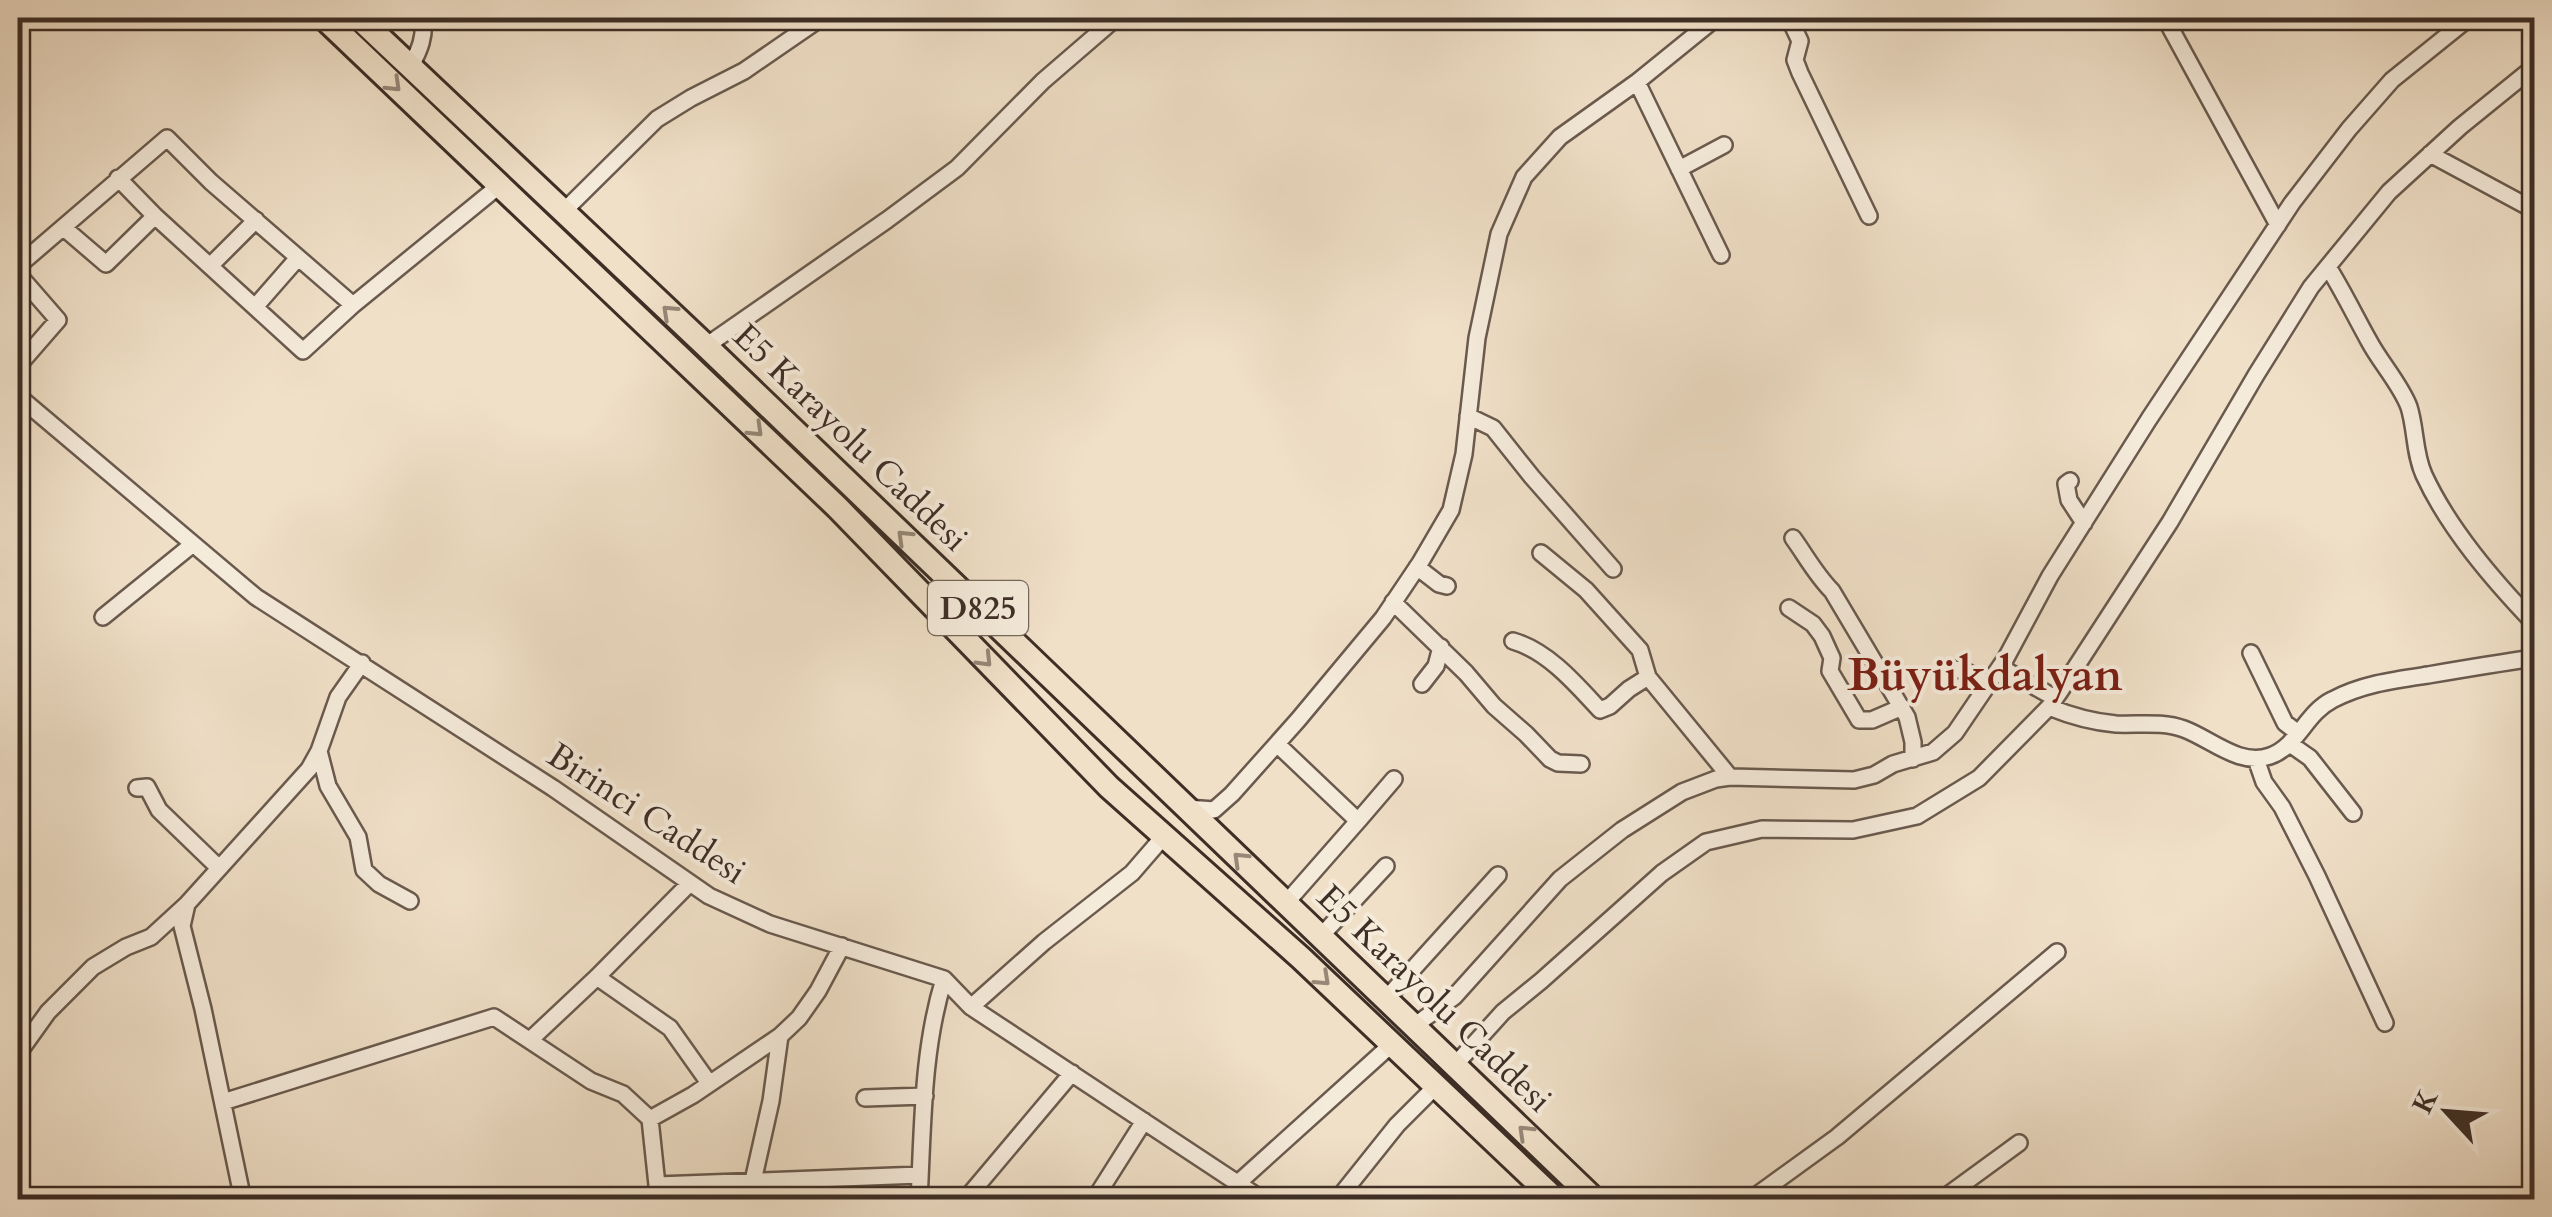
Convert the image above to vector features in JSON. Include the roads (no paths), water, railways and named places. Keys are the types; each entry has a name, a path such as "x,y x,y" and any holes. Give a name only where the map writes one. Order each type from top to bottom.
{"highway":[{"name":"E5 Karayolu Caddesi","path":"324,18 836,507 1109,787 1301,958 1556,1200"},
{"name":"E5 Karayolu Caddesi","path":"359,18 1595,1200"},
{"path":"1158,831 1182,804"},
{"path":"1183,852 1207,827"}],"street":[{"path":"411,66 422,46 423,18"},
{"path":"564,212 656,119 744,72 821,18"},
{"path":"706,346 943,180 1095,27 1116,18"},
{"path":"1789,18 1800,41 1795,60 1870,216"},
{"path":"2165,18 2278,225"},
{"path":"1414,1026 1454,997 1560,878 1622,830 1682,792 1730,777 1854,780 1934,752 1955,732 2000,667 2050,576 2149,419 2278,225 2392,80 2469,18"},
{"path":"1182,804 1214,810 1232,794 1393,602 1418,566 1451,510 1464,454 1477,338 1498,234 1524,177 1560,138 1637,82 1704,21"},
{"path":"1454,1065 1502,1012 1541,982 1662,872 1706,842 1762,829 1853,830 1917,816 1979,778 2052,703 2170,522 2311,287 2389,192 2534,66"},
{"path":"1637,82 1721,255"},
{"path":"18,366 58,320 18,270 167,138 211,182 353,305"},
{"path":"1679,169 1724,144"},
{"path":"2430,154 2534,210"},
{"path":"118,178 303,351 500,185"},
{"path":"64,228 106,264 155,216"},
{"path":"211,265 256,220"},
{"path":"255,307 298,258"},
{"path":"2328,266 2408,406 2423,473 2444,513 2534,623"},
{"name":"Birinci Caddesi","path":"18,396 256,596 553,788 710,896 770,924 944,979 971,1006 1241,1190 1263,1200"},
{"path":"1468,416 1492,428 1613,569"},
{"path":"2070,480 2066,484 2070,500 2084,523"},
{"path":"1793,538 1832,591 1902,707 1911,731 1913,758"},
{"path":"103,617 193,544"},
{"path":"1541,552 1586,590 1640,650 1648,677 1730,777"},
{"path":"1418,566 1438,584 1446,586"},
{"path":"1393,602 1550,760 1581,764"},
{"path":"1789,608 1813,624 1822,636 1832,658 1830,671 1859,720 1872,720 1902,707"},
{"path":"1513,641 1542,655 1600,710 1648,677"},
{"path":"1422,684 1436,666 1440,647"},
{"path":"2250,653 2294,739 2353,813"},
{"path":"2000,667 2077,719 2183,729 2256,759 2272,756 2294,739 2328,702 2372,684 2534,658"},
{"path":"18,1054 48,1012 93,967 150,936 187,904 308,769 338,697 362,663"},
{"path":"1955,669 1988,684"},
{"path":"1277,744 1358,821"},
{"path":"318,750 328,786 358,837 364,870 379,884 410,901"},
{"path":"2256,759 2264,782 2282,807 2318,876 2386,1023"},
{"path":"1286,903 1394,779"},
{"path":"1221,781 1232,794"},
{"path":"138,788 147,787 160,800 159,810 219,868"},
{"path":"971,1006 1132,872 1158,831"},
{"path":"1321,936 1386,866"},
{"path":"1385,1000 1498,875"},
{"path":"530,1040 690,883"},
{"path":"187,904 182,926 244,1200"},
{"path":"650,1119 693,1096 780,1036 818,990 842,946"},
{"path":"1750,1200 1837,1137 2057,952"},
{"path":"597,977 670,1028 709,1083"},
{"path":"918,1200 933,1013 944,979"},
{"path":"223,1102 494,1018 591,1081 623,1094 650,1119 656,1192 754,1181 920,1175"},
{"path":"754,1181 780,1036"},
{"path":"1241,1190 1392,1044"},
{"path":"965,1200 1072,1073"},
{"path":"1337,1200 1397,1125 1436,1086"},
{"path":"865,1098 925,1096"},
{"path":"1094,1200 1144,1121"},
{"path":"1940,1200 2019,1143"},
{"path":"772,1200 778,1180"}],"district":[{"name":"Büyükdalyan","path":"1985,674"}]}
